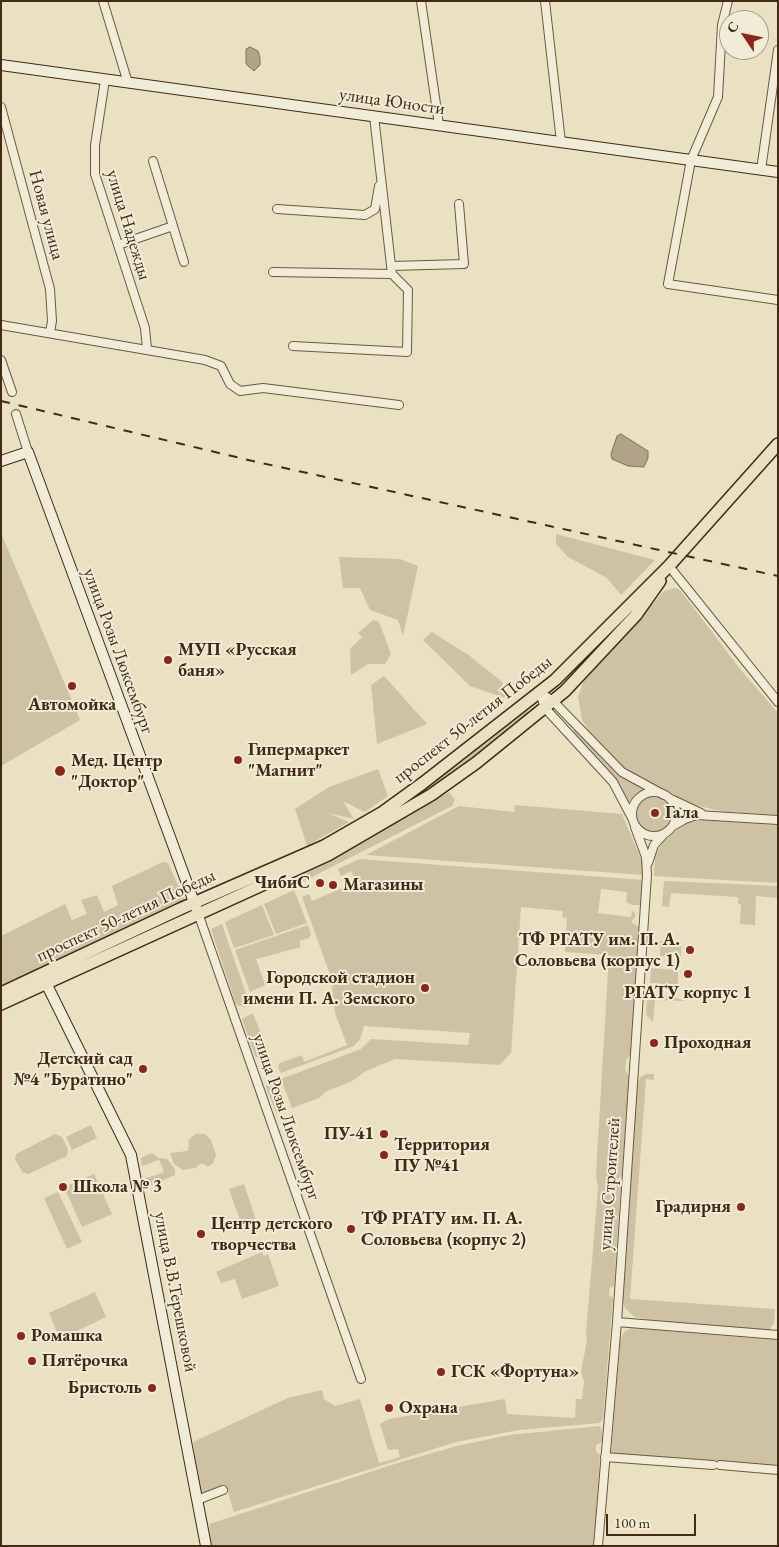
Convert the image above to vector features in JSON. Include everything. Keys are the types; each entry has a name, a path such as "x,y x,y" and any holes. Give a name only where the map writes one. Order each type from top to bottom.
{"main road":[{"path":"669,566 778,444"},
{"name":"проспект 50-летия Победы","path":"1,1004 43,979 196,908 347,834 447,766 540,693 669,566"},
{"name":"проспект 50-летия Победы","path":"196,908 283,876 352,843 443,787 549,704 578,678 636,616 669,566"},
{"name":"проспект 50-летия Победы","path":"1,993 43,979"}],"street":[{"path":"102,1 128,83"},
{"path":"421,1 439,125"},
{"path":"545,1 561,142"},
{"path":"728,1 722,25 718,97 692,160 668,284 778,300"},
{"path":"761,170 778,50"},
{"name":"улица Юности","path":"1,64 778,172"},
{"name":"улица Надежды","path":"106,80 96,145 95,174 145,328 147,349"},
{"name":"Новая улица","path":"1,107 50,289 52,322 50,332"},
{"path":"293,346 408,352 408,290 391,270 374,116"},
{"path":"153,162 184,262"},
{"path":"277,209 365,215 375,209 381,176"},
{"path":"273,272 391,270 464,264 459,204"},
{"path":"118,245 173,226"},
{"path":"1,325 205,360 222,366 230,384 240,391 262,388 399,405"},
{"path":"1,360 12,392"},
{"name":"улица Розы Люксембург","path":"16,414 28,452 196,908 361,1379"},
{"path":"1,461 28,452"},
{"path":"669,566 778,702"},
{"path":"540,693 607,774 635,826 641,833 649,836 665,833"},
{"path":"549,704 622,772 666,796 708,815"},
{"path":"632,818 632,809 642,796 650,793 666,796 675,810 672,827"},
{"path":"648,865 654,845 672,827 691,816 708,815 778,820"},
{"name":"улица Строителей","path":"598,1546 617,1322 648,865 635,826"},
{"name":"улица В.В.Терешковой","path":"43,979 132,1155 199,1500 206,1546"},
{"path":"617,1322 778,1335"},
{"path":"605,1457 778,1470"},
{"path":"205,1516 199,1500 223,1490"}],"shaded area":[{"path":"250,47 258,51 260,58 260,65 254,71 246,64 246,49"},
{"path":"621,434 648,451 648,458 644,467 628,466 612,459 611,454 617,436"},
{"path":"1,533 80,720 1,766"},
{"path":"556,534 655,560 621,595 607,578 568,557 556,544"},
{"path":"339,557 400,559 418,566 403,636 398,620 370,610 360,588 343,588"},
{"path":"675,588 680,590 740,669 778,713 778,815 724,812 691,804 624,769 592,735 582,720 578,697 584,681 664,591"},
{"path":"373,620 379,622 391,654 385,664 368,664 351,675 350,649 362,637 358,633"},
{"path":"432,632 470,656 502,682 505,698 470,686 423,640"},
{"path":"384,676 427,724 377,744 371,685"},
{"path":"527,711 529,713 453,773 386,818 217,901 215,898 384,815 451,770"},
{"path":"575,729 618,774 646,790 635,798 631,806 614,778 572,732"},
{"path":"378,769 388,796 365,812 343,801 354,819 328,813 349,822 307,846 295,809 329,787"},
{"path":"449,792 455,800 452,806 298,884 297,879 300,874"},
{"path":"654,796 667,801 672,814 667,827 654,832 641,827 636,814 641,801"},
{"path":"515,805 622,814 644,866 644,875 366,855 459,806 514,812"},
{"path":"702,820 778,825 778,883 654,876 655,856 663,841 685,824"},
{"path":"359,859 644,880 643,905 632,905 626,902 627,892 601,889 598,913 631,917 632,910 636,915 631,922 639,927 631,1054 626,1060 625,1070 629,1076 622,1176 618,1180 621,1182 614,1286 610,1287 609,1295 613,1298 603,1418 600,1423 519,1430 456,1442 234,1512 226,1486 200,1497 193,1442 288,1398 322,1390 324,1399 335,1406 360,1399 379,1463 400,1457 398,1449 388,1450 380,1424 389,1419 505,1399 507,1414 575,1418 576,1399 582,1399 584,1381 581,1372 587,1340 598,1189 596,1174 609,955 565,952 567,918 562,917 563,911 521,907 511,1053 500,1065 395,1059 366,1071 352,1081 325,1092 319,1098 292,1108 281,1079 361,1049 371,1039 468,1045 470,1033 364,1026 360,1039 354,1046 280,1072 278,1067 280,1063 302,1055 304,1062 347,1045 335,1013 331,977 302,897 309,894 312,901 356,882 351,871 341,876 338,869"},
{"path":"163,862 168,863 186,903 1,989 1,936 65,904 72,920 87,914 81,900 97,895 104,912 118,905 112,886"},
{"path":"664,881 778,886 778,898 756,896 755,925 740,924 741,904 738,904 738,897 671,893 669,907 662,906"},
{"path":"294,890 307,923 276,934 264,904"},
{"path":"262,905 274,935 234,948 225,922"},
{"path":"222,924 250,1005 244,1007 237,1005 235,1002 211,929"},
{"path":"308,925 311,934 309,938 299,941 301,947 256,959 265,985 250,992 235,950"},
{"path":"660,941 681,943 681,957 660,956"},
{"path":"651,968 678,970 678,985 650,983"},
{"path":"650,996 671,996 685,1001 655,1000 653,1022 646,1015 647,1000"},
{"path":"253,1013 271,1060 266,1062 255,1056 242,1019"},
{"path":"654,1074 654,1080 646,1079 630,1299 775,1309 774,1323 769,1330 656,1321 635,1317 625,1308 623,1302 637,1085 640,1077"},
{"path":"277,1080 288,1110 277,1115 266,1088 267,1084"},
{"path":"91,1125 97,1138 72,1150 66,1137"},
{"path":"55,1134 62,1137 68,1149 67,1156 28,1174 22,1172 15,1159 16,1154"},
{"path":"196,1134 205,1134 211,1140 216,1155 213,1163 208,1167 202,1163 195,1168 183,1170 174,1164 170,1153 188,1151 189,1139"},
{"path":"152,1153 159,1158 167,1159 175,1169 175,1175 147,1187 146,1178 163,1173 164,1171 159,1160 142,1166 141,1158"},
{"path":"94,1174 112,1214 82,1227 64,1187"},
{"path":"244,1184 258,1227 244,1232 229,1189"},
{"path":"58,1192 82,1242 67,1249 44,1198"},
{"path":"262,1252 264,1256 268,1254 279,1286 242,1299 235,1279 221,1283 216,1272"},
{"path":"95,1292 106,1317 60,1339 49,1313"},
{"path":"631,1328 778,1340 778,1466 611,1456 620,1341 624,1332"},
{"path":"600,1426 602,1442 596,1445 596,1451 600,1455 594,1546 211,1546 209,1524 401,1462 457,1446 509,1435"}],"railway":[{"path":"1,401 257,462 778,576"}],"place":[{"name":"МУП «Русская баня»","path":"168,660"},
{"name":"Автомойка","path":"72,686"},
{"name":"Гипермаркет \"Магнит\"","path":"238,760"},
{"name":"Мед. Центр \"Доктор\"","path":"60,771"},
{"name":"Гала","path":"655,813"},
{"name":"ЧибиС","path":"320,883"},
{"name":"Магазины","path":"333,885"},
{"name":"ТФ РГАТУ им. П. А. Соловьева (корпус 1)","path":"690,950"},
{"name":"РГАТУ корпус 1","path":"688,974"},
{"name":"Городской стадион имени П. А. Земского","path":"425,988"},
{"name":"Проходная","path":"654,1043"},
{"name":"Детский сад №4 \"Буратино\"","path":"143,1069"},
{"name":"ПУ-41","path":"384,1134"},
{"name":"Территория ПУ №41","path":"384,1155"},
{"name":"Школа № 3","path":"63,1187"},
{"name":"Градирня","path":"741,1207"},
{"name":"ТФ РГАТУ им. П. А. Соловьева (корпус 2)","path":"351,1229"},
{"name":"Центр детского творчества","path":"201,1234"},
{"name":"Ромашка","path":"21,1336"},
{"name":"Пятёрочка","path":"32,1361"},
{"name":"ГСК «Фортуна»","path":"441,1372"},
{"name":"Бристоль","path":"152,1388"},
{"name":"Охрана","path":"389,1408"}]}
